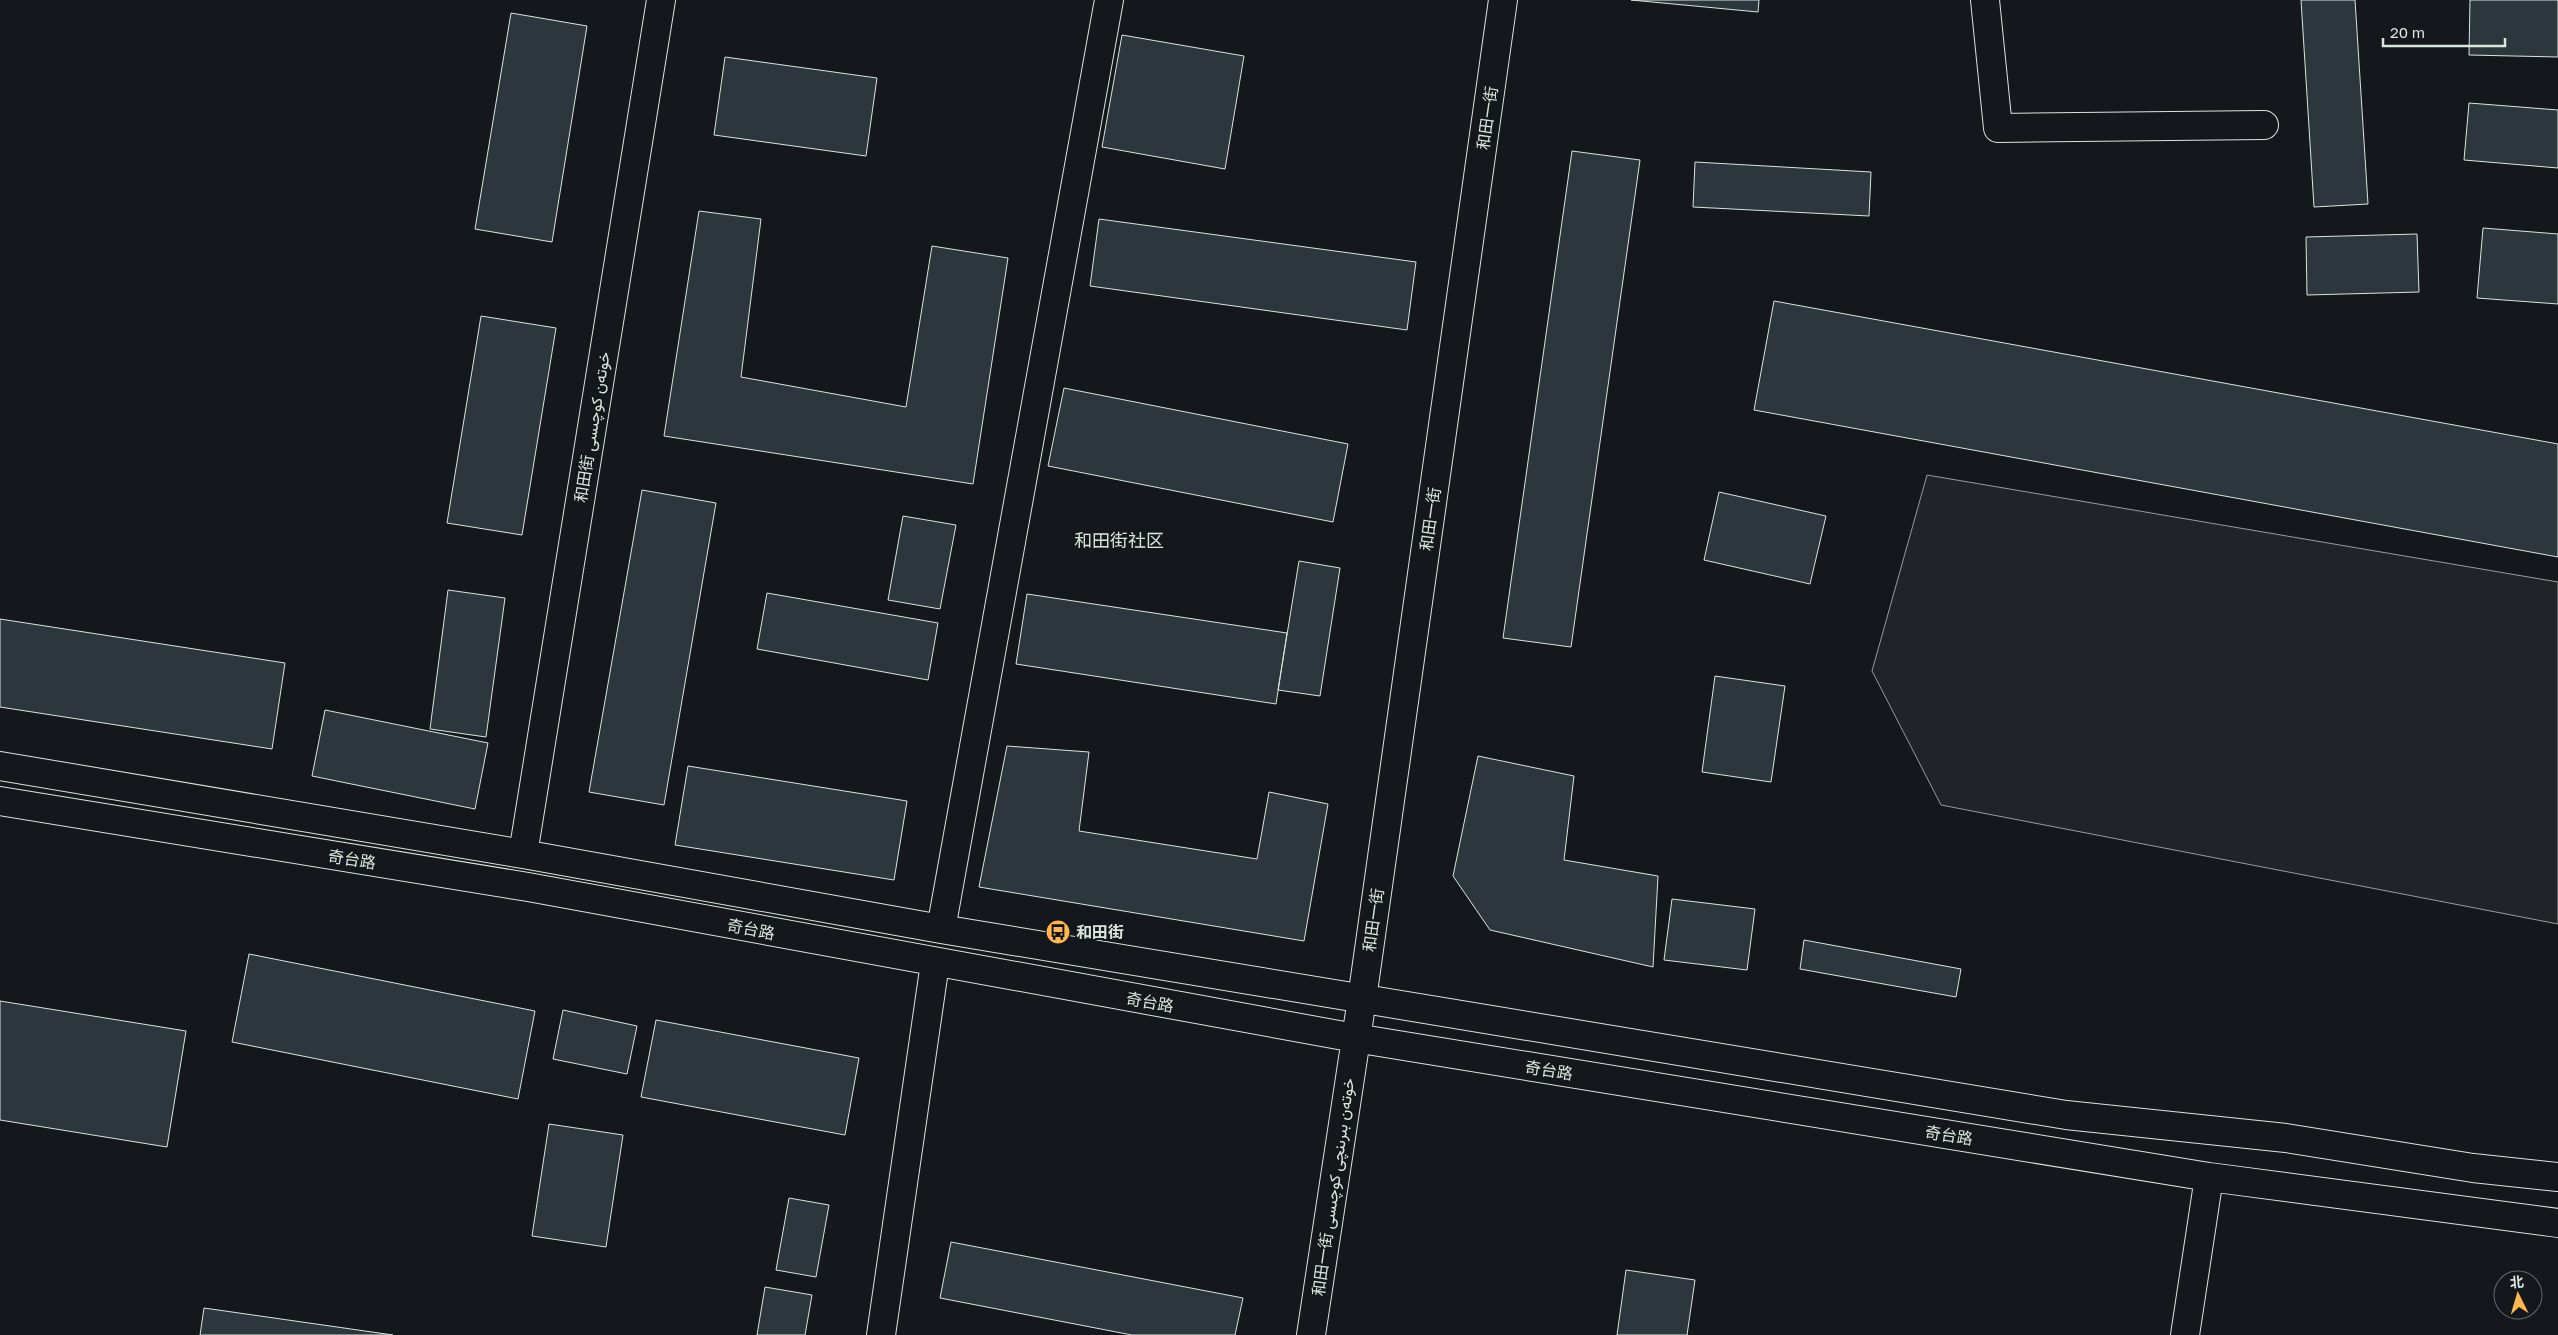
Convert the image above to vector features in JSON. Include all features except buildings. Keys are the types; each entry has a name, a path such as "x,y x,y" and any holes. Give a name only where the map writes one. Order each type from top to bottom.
{"street":[{"name":"和田街 خوتەن كوچىسى","path":"523,854 661,0"},
{"path":"941,929 1109,0"},
{"name":"和田一街","path":"1355,1038 1504,0"},
{"path":"1985,0 1998,128 2264,125"},
{"name":"奇台路","path":"0,766 523,854 941,929 2066,1115 2286,1138 2472,1168 2558,1177"},
{"name":"奇台路","path":"0,801 528,887 935,963 1355,1038 2209,1177 2558,1223"},
{"path":"881,1335 935,963"},
{"name":"和田一街 خوتەن بىرىنچى كوچىسى","path":"1311,1335 1355,1038"},
{"path":"2185,1335 2209,1177"}],"shaded area":[{"path":"1927,475 2558,582 2558,924 1941,805 1872,671"}],"place":[{"name":"和田街","path":"1058,932"}],"district":[{"name":"和田街社区","path":"1119,541"}]}
